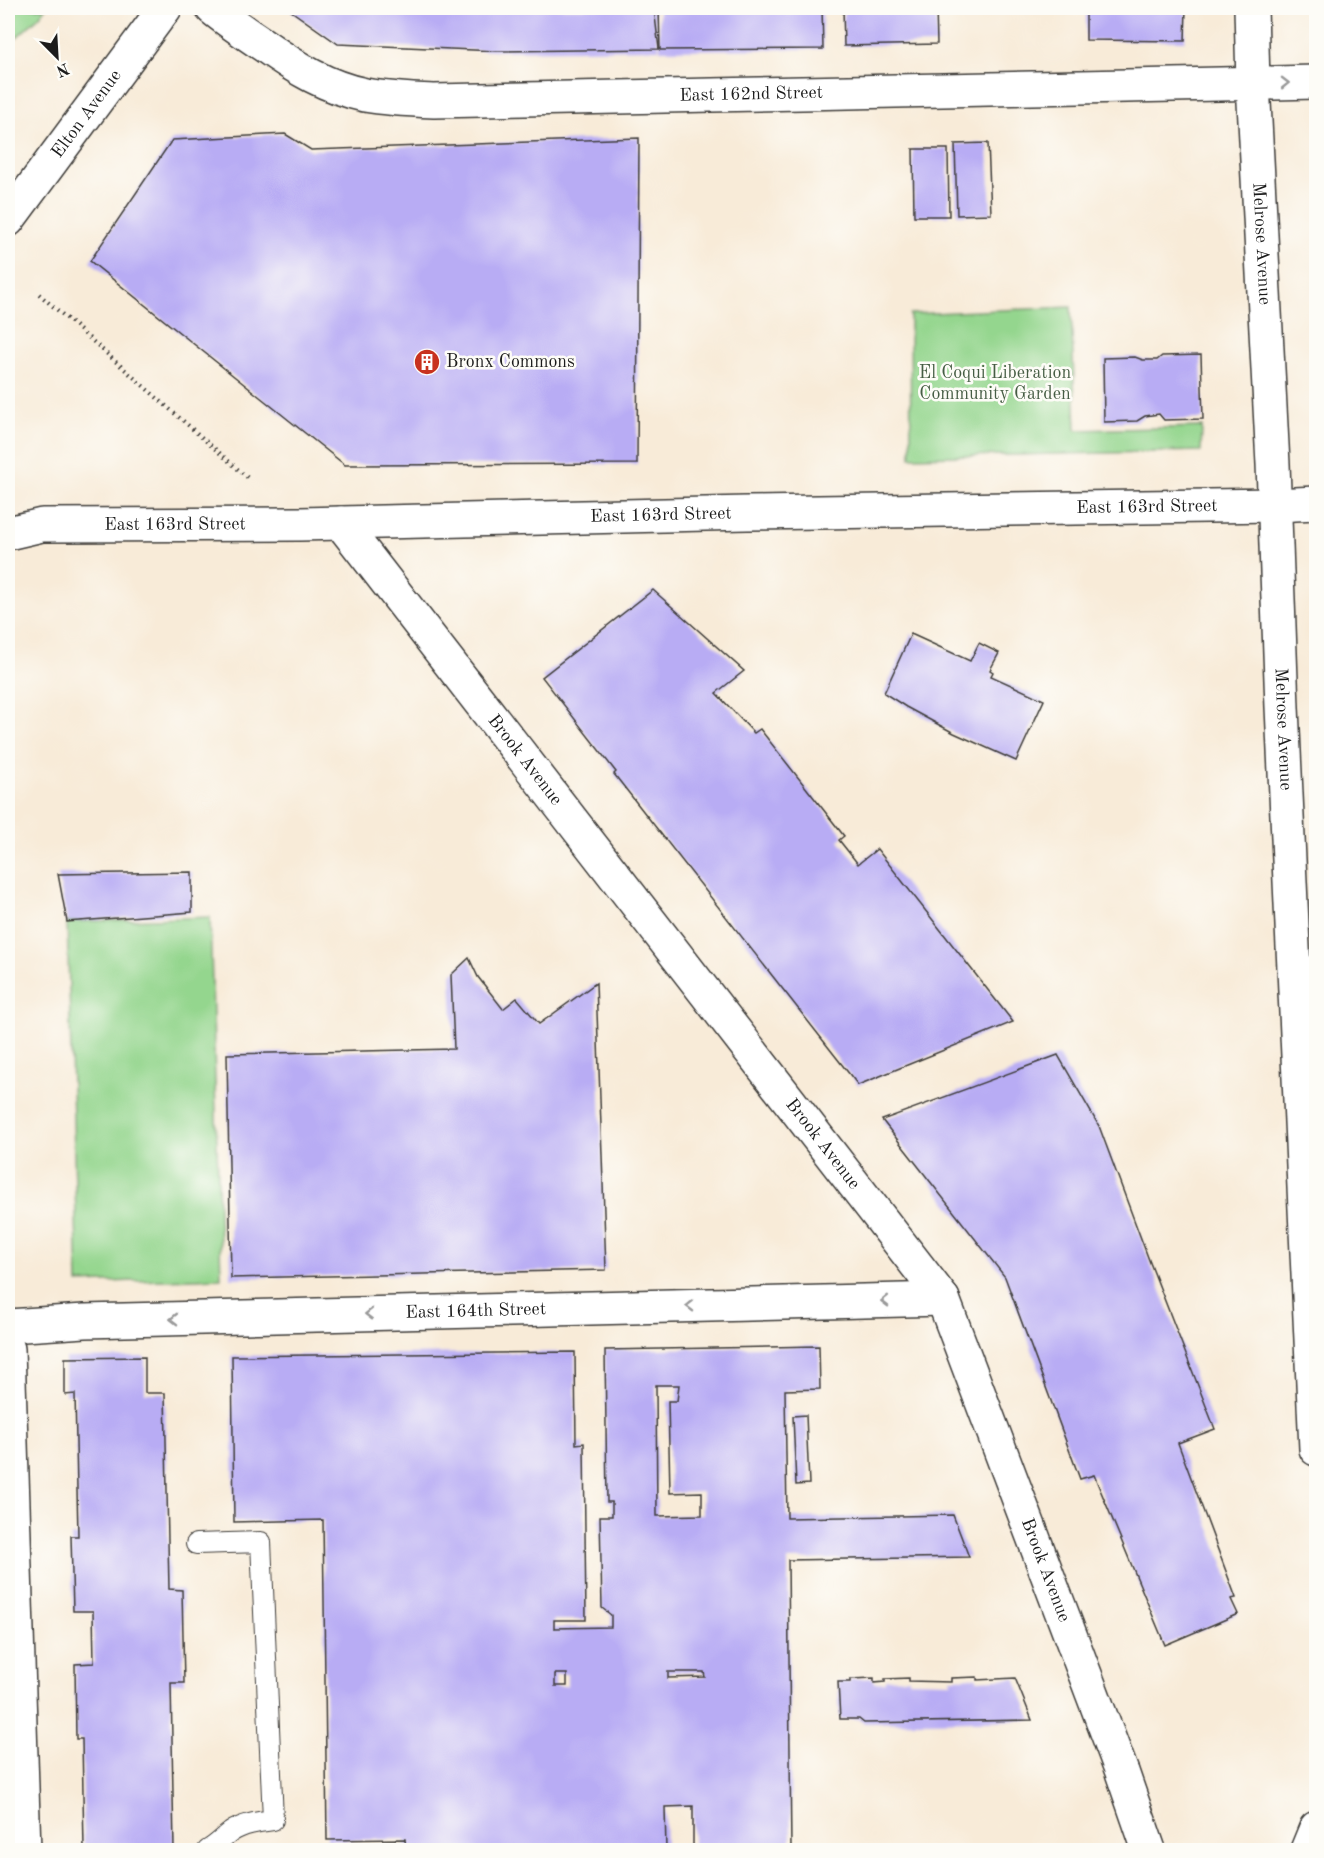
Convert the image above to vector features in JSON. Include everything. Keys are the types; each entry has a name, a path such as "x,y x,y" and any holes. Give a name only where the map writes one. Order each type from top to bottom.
{"main road":[{"name":"Elton Avenue","path":"8,220 165,8"},
{"name":"East 162nd Street","path":"212,8 315,79 364,95 398,99 434,101 1317,82"},
{"name":"Melrose Avenue","path":"1251,8 1317,1449"},
{"name":"East 163rd Street","path":"8,533 42,525 341,523 1317,503"},
{"name":"Brook Avenue","path":"341,523 943,1299 1122,1772 1149,1851"},
{"name":"East 164th Street","path":"8,1326 85,1321 943,1299"},
{"path":"8,1349 14,1751 24,1851"},
{"path":"1307,1851 1317,1828"}],"lane":[{"path":"196,1544 261,1542 273,1820 243,1826 208,1851"}],"path":[{"path":"39,294 248,478"}],"green space":[{"path":"8,8 46,8 8,45"},
{"name":"El Coqui Liberation Community Garden","path":"1071,307 1076,430 1202,427 1201,451 911,457 910,314"},
{"path":"210,917 221,1278 78,1283 67,922"}],"building":[{"path":"287,8 654,8 659,49 496,51 338,44"},
{"path":"659,8 822,8 823,49 660,50"},
{"path":"843,8 936,8 937,44 844,46"},
{"path":"1086,8 1186,8 1185,41 1086,40"},
{"name":"Bronx Commons","path":"285,134 311,150 639,138 637,464 345,465 90,261 172,140"},
{"path":"988,143 991,214 957,215 955,144"},
{"path":"913,149 948,149 949,216 914,216"},
{"path":"1201,355 1203,419 1164,420 1159,414 1145,416 1137,421 1104,422 1103,358 1135,357 1143,360 1157,360 1162,356"},
{"path":"653,590 744,671 716,693 754,733 760,729 844,836 839,840 858,864 877,849 1013,1022 858,1085 614,774 616,772 542,677"},
{"path":"911,634 970,661 979,643 999,653 990,670 993,672 991,676 1044,700 1016,761 954,733 884,693"},
{"path":"192,872 192,912 67,922 58,874"},
{"path":"469,958 478,977 503,1009 517,998 539,1024 596,983 606,1270 231,1278 227,1054 454,1049 451,975"},
{"path":"1058,1055 1099,1126 1215,1429 1178,1443 1236,1598 1231,1599 1238,1614 1165,1645 1094,1475 1080,1479 1005,1277 882,1120"},
{"path":"819,1346 820,1389 785,1390 787,1518 953,1515 969,1557 788,1560 791,1850 693,1850 693,1806 665,1807 666,1850 406,1850 405,1839 327,1840 323,1520 234,1522 232,1356 575,1352 576,1444 584,1443 586,1620 554,1620 554,1628 611,1627 611,1615 602,1608 600,1516 612,1516 612,1502 607,1502 605,1350","holes":["656,1385 679,1385 677,1401 668,1401 670,1493 702,1492 702,1515 657,1516","668,1672 704,1672 705,1677 668,1678","555,1674 567,1674 567,1686 555,1686"]},
{"path":"145,1357 145,1393 165,1393 169,1589 182,1590 184,1683 171,1683 174,1850 84,1850 82,1739 76,1739 75,1664 94,1663 93,1611 73,1611 71,1536 78,1536 75,1394 65,1395 65,1358"},
{"path":"806,1415 809,1484 796,1485 793,1416"},
{"path":"977,1677 977,1680 1015,1678 1032,1720 864,1723 859,1719 840,1719 838,1682 874,1678 874,1683 885,1682 885,1679 909,1678 909,1681 951,1682 951,1678"}],"place":[{"name":"Bronx Commons","path":"427,362"}]}
